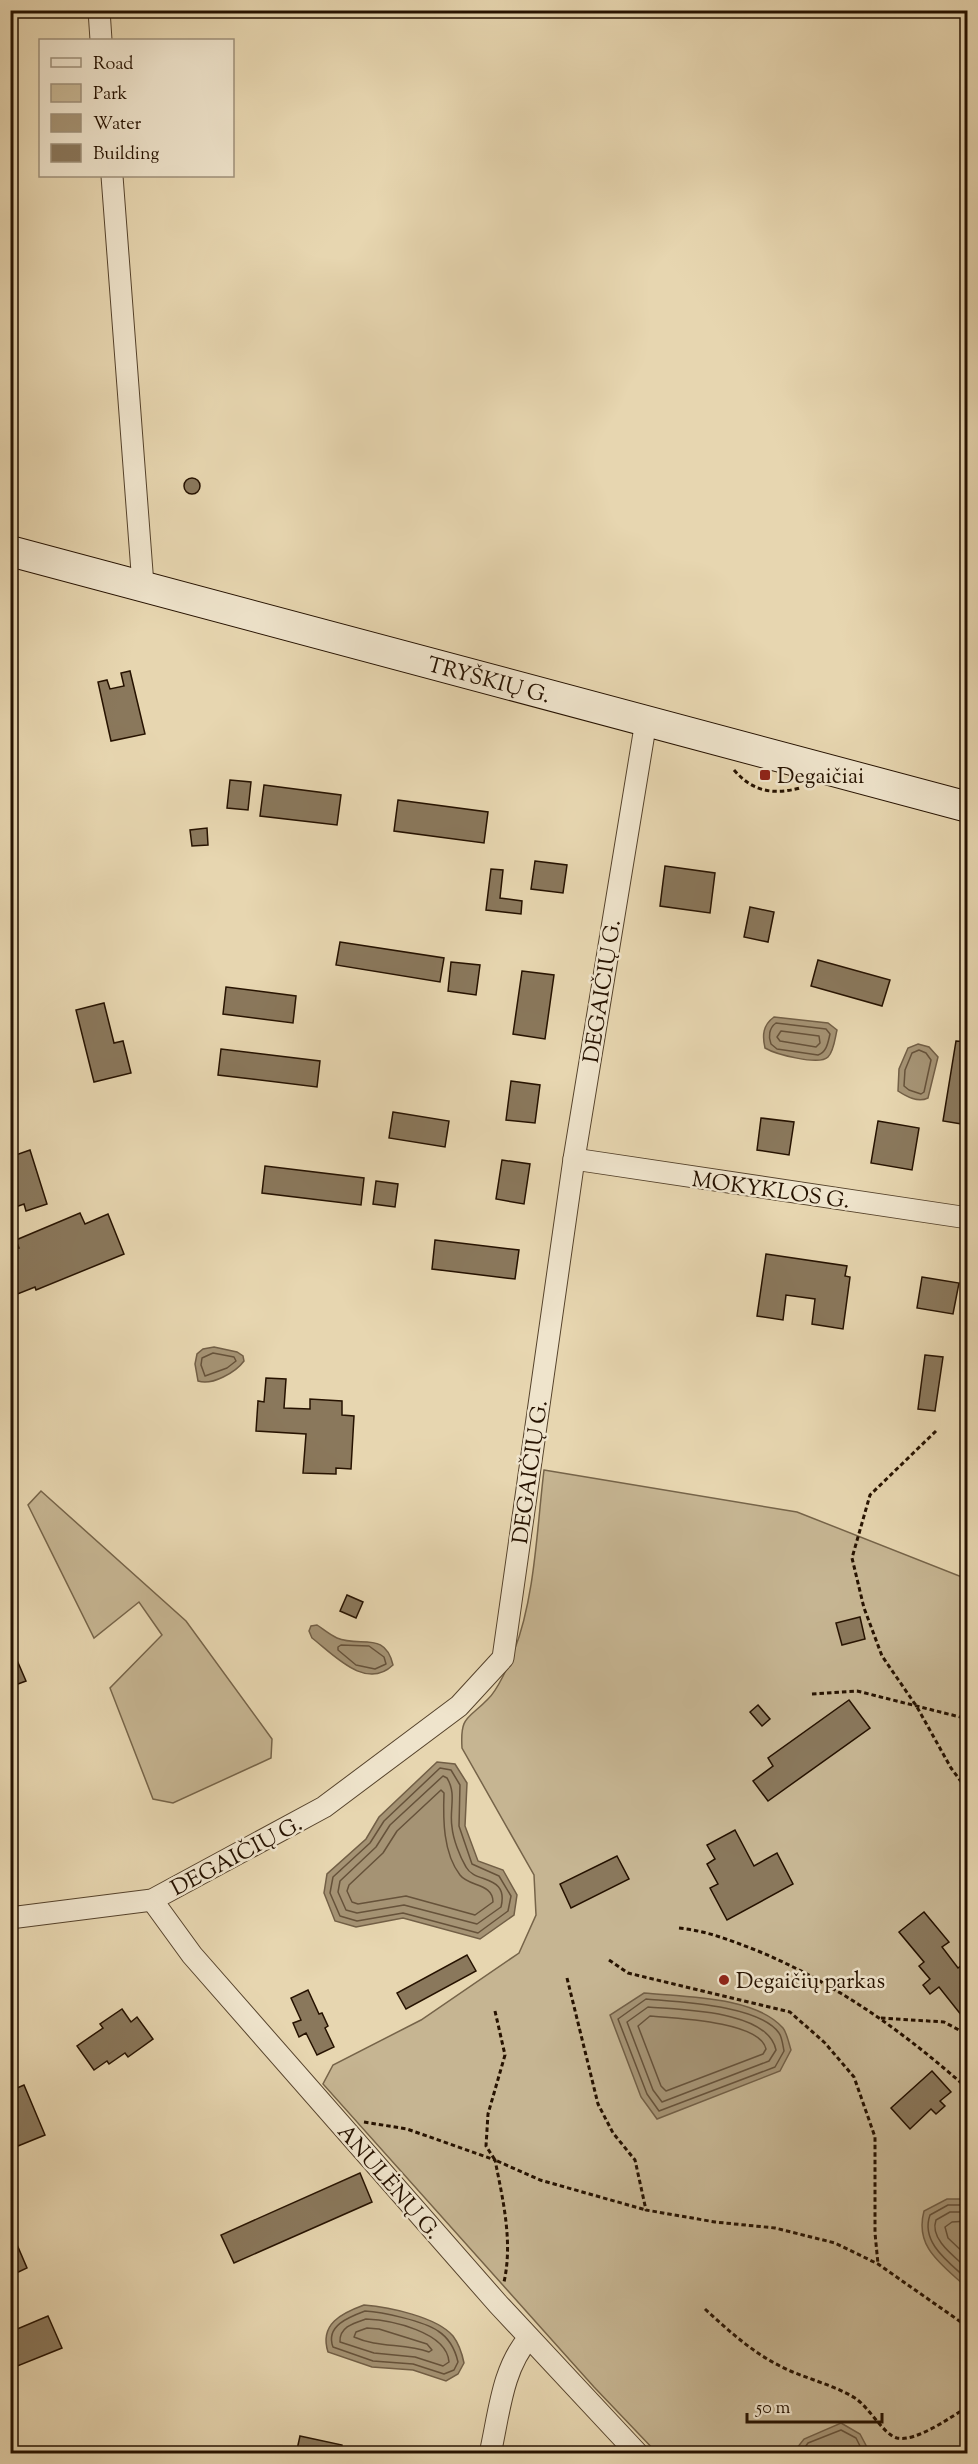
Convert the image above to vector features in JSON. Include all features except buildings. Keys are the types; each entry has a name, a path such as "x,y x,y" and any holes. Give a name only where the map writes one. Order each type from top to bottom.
{"main road":[{"name":"TRYŠKIŲ G.","path":"10,551 968,807"}],"street":[{"path":"99,10 101,39"},
{"path":"112,177 143,585"},
{"name":"DEGAIČIŲ G.","path":"10,1918 152,1900 324,1807 459,1706 503,1658 574,1159 646,721"},
{"name":"MOKYKLOS G.","path":"574,1159 968,1218"},
{"name":"ANULĖNŲ G.","path":"152,1900 192,1955 498,2304 638,2454"},
{"path":"490,2454 510,2367 518,2350 529,2338"}],"path":[{"path":"936,1431 870,1495 852,1558 864,1608 882,1656 917,1707 951,1768 968,1791"},
{"path":"812,1694 857,1691 968,1719"},
{"path":"680,1928 704,1930 799,1968 848,1996 879,2018 925,2051 968,2089"},
{"path":"609,1960 628,1973 790,2012 825,2043 854,2077 875,2137 875,2233 878,2264"},
{"path":"567,1978 598,2104 614,2133 635,2160 646,2210"},
{"path":"495,2011 505,2055 488,2114 486,2146 495,2160 503,2203 509,2261 498,2304"},
{"path":"879,2018 944,2022 968,2038"},
{"path":"335,2118 407,2128 495,2160 540,2180 646,2210 715,2222 775,2228 835,2243 878,2264 968,2327"},
{"path":"705,2309 747,2346 765,2357 782,2367 856,2398 873,2413 888,2435 899,2438 914,2437 968,2407"}],"green space":[{"name":"Degaičių parkas","path":"544,1470 797,1512 967,1579 967,2453 657,2453 594,2387 323,2084 333,2065 421,2020 519,1953 536,1915 534,1875 462,1748 462,1729 467,1719 492,1695 512,1656 521,1630 531,1585"},
{"path":"41,1491 186,1621 272,1739 271,1758 173,1803 153,1799 110,1688 162,1635 139,1602 94,1638 28,1505"}],"water":[{"path":"774,1017 828,1023 837,1030 833,1048 828,1057 807,1060 765,1048 764,1031"},
{"path":"918,1044 929,1047 938,1057 928,1098 916,1100 898,1091 899,1069 908,1048"},
{"path":"214,1347 237,1352 243,1356 244,1361 217,1380 198,1381 195,1364 197,1354 203,1349"},
{"path":"317,1625 329,1634 346,1641 371,1642 384,1647 393,1665 383,1672 372,1674 351,1668 312,1638 309,1631 311,1626"},
{"path":"437,1762 455,1764 467,1783 465,1826 478,1861 503,1870 517,1895 514,1915 480,1939 403,1918 356,1927 335,1921 324,1893 327,1874 366,1839 379,1817"},
{"path":"644,1993 718,2000 755,2010 771,2017 783,2028 791,2050 780,2071 657,2119 641,2097 610,2015"},
{"path":"947,2199 967,2199 967,2288 933,2255 923,2235 924,2211"},
{"path":"364,2305 412,2314 446,2329 459,2345 464,2363 458,2374 446,2381 413,2370 372,2367 328,2352 327,2334 334,2321"},
{"path":"841,2423 860,2434 870,2453 793,2453 804,2439"}],"place":[{"name":"Degaičiai","path":"765,775"},
{"name":"Degaičių parkas","path":"724,1980"}]}
